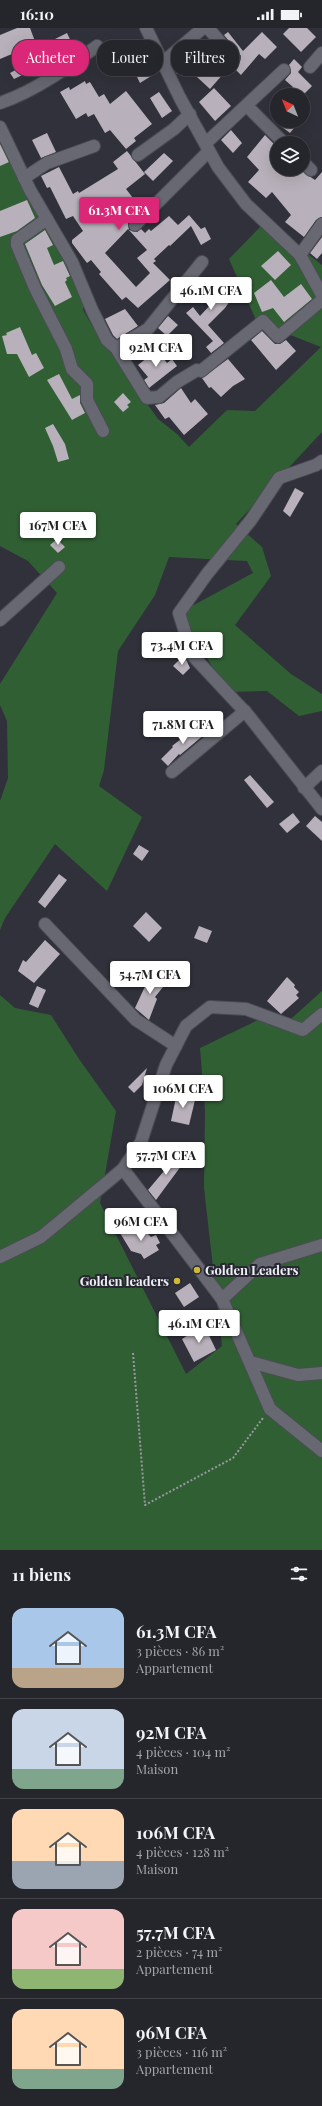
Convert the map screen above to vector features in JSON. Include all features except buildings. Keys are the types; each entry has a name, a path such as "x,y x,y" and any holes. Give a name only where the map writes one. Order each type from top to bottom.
{"street":[{"path":"146,28 151,40"},
{"path":"163,62 203,28"},
{"path":"208,28 218,40"},
{"path":"0,103 19,96 67,68 97,46"},
{"path":"310,67 322,53"},
{"path":"163,65 208,147 232,187 246,204 300,255 322,295"},
{"path":"135,225 247,106 284,70"},
{"path":"247,106 277,136"},
{"path":"138,154 174,128 190,114"},
{"path":"0,127 24,178 72,262 92,310 108,340 116,348 147,398 151,399 158,397 177,382 197,370 201,371 263,321 278,337 322,300"},
{"path":"24,178 48,163 94,146"},
{"path":"47,219 16,240 17,245 35,288 66,349 72,369 87,384 87,400 104,431"},
{"path":"300,255 322,224"},
{"path":"116,348 148,329 202,262"},
{"path":"322,461 316,465 280,478 251,520 207,574 179,613 192,655 245,711 322,809"},
{"path":"0,620 59,567"},
{"path":"172,772 245,711"},
{"path":"304,788 322,771"},
{"path":"45,924 136,1020 176,1046"},
{"path":"0,1257 41,1237 123,1170 141,1142 152,1103 166,1065 186,1026 210,1006 246,1009 303,1030 322,1014"},
{"path":"123,1170 222,1299 270,1408 322,1451"},
{"path":"222,1299 260,1264 322,1245"},
{"path":"250,1362 298,1375 322,1373"}],"path":[{"path":"133,1352 145,1505 233,1458 270,1408"}],"green space":[{"path":"0,131 86,291 83,310 94,329 158,419 177,434 189,447 227,410 255,411 321,347 257,322 229,259 264,223 280,232 322,265 322,432 236,524 262,547 271,576 235,625 291,674 322,694 322,711 299,716 267,691 228,692 179,613 253,573 247,561 169,557 155,595 118,651 104,770 99,786 142,817 107,891 55,844 5,918 0,930 0,801 8,778 7,721 0,705 0,684 57,593 28,561 0,546"},
{"path":"322,991 322,1550 0,1550 0,995 15,1008 51,1015 79,1059 116,1111 100,1203 186,1374 222,1346 204,1188 205,1110 200,1048 264,1017 292,1018"}],"place":[{"name":"Golden Leaders","path":"197,1270"},
{"name":"Golden leaders","path":"177,1281"}]}
